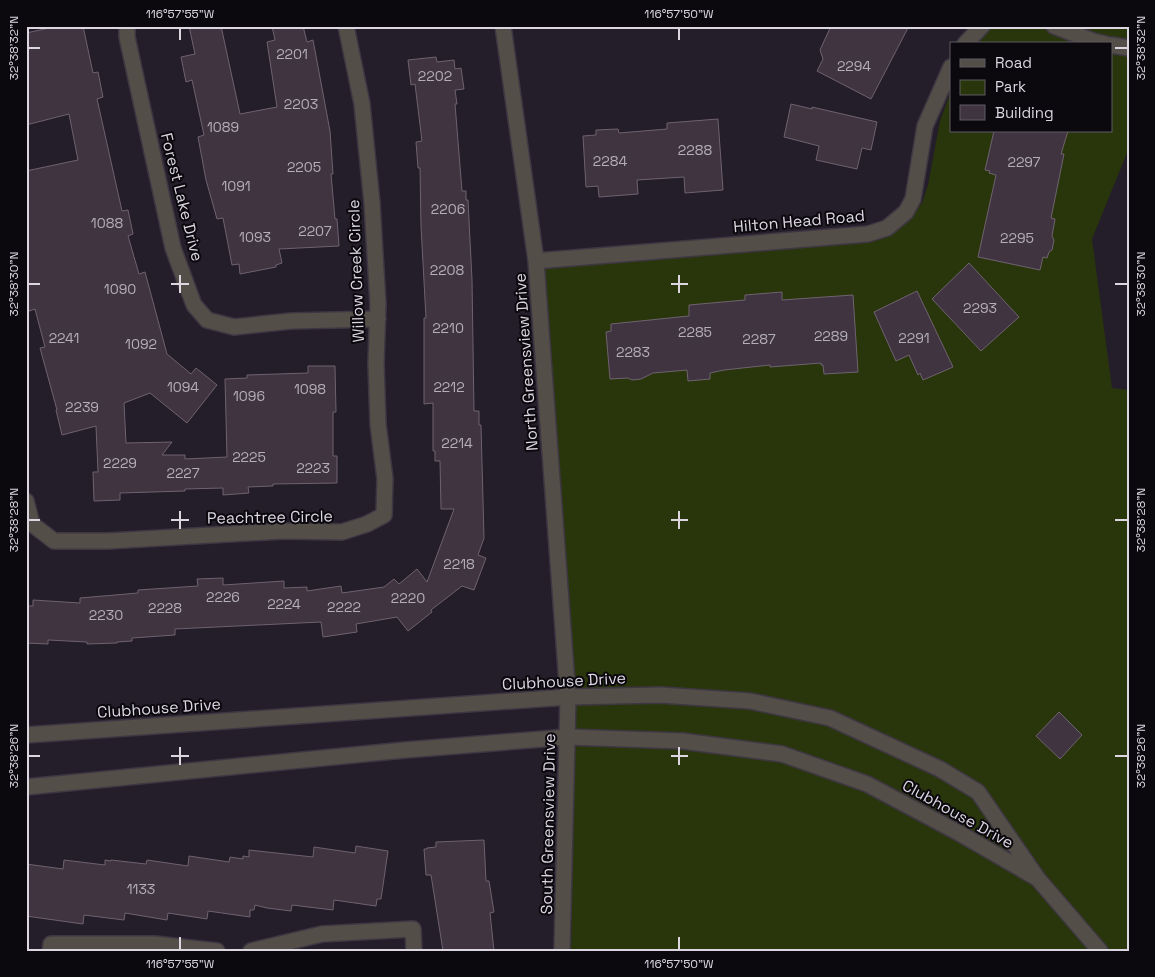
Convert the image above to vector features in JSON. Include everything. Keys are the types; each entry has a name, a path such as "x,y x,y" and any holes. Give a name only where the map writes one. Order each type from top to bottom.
{"street":[{"name":"Forest Lake Drive","path":"127,26 174,248 194,305 207,320 234,327 291,321 378,319"},
{"name":"Willow Creek Circle","path":"346,26 362,104 372,203 378,319 376,363 378,424 385,479 384,515"},
{"name":"North Greensview Drive","path":"502,26 536,261 568,697"},
{"path":"967,42 982,26"},
{"path":"1054,26 1098,42"},
{"path":"1112,45 1129,48"},
{"name":"Hilton Head Road","path":"536,261 868,234 887,228 906,212 913,199 925,126 950,69"},
{"name":"Peachtree Circle","path":"26,501 32,524 54,541 108,541 284,531 342,532 367,524 384,515"},
{"name":"Clubhouse Drive","path":"26,735 568,697 660,695 750,701 830,718 940,769 978,792 1038,880 1100,951"},
{"name":"South Greensview Drive","path":"562,951 568,697"},
{"name":"Clubhouse Drive","path":"26,787 405,750 568,737 682,741 782,754 867,784 959,833 1038,880"},
{"path":"251,951 322,934 413,929 414,951"},
{"path":"50,951 50,944 155,944 217,951"}],"green space":[{"path":"990,26 1129,26 1129,148 1092,239 1112,388 1129,390 1129,951 571,951 572,730 533,261 899,228 922,203 928,185 940,121 950,94 950,132 1112,132 1112,42 978,42"}],"building":[{"path":"59,26 83,26 93,73 98,72 103,97 97,99 122,211 128,210 133,234 128,236 139,274 145,272 167,354 191,374 196,368 217,385 187,423 150,393 124,403 126,443 172,442 162,455 185,455 185,459 227,457 225,379 247,378 247,375 308,373 308,366 335,366 336,412 333,412 333,456 337,456 337,483 273,484 273,486 248,487 249,493 223,495 223,488 120,493 120,500 94,501 93,472 98,472 96,426 62,435 40,348 45,347 35,309 29,311 26,300 26,171 78,160 69,114 26,125 26,33"},
{"path":"189,26 221,26 240,114 277,107 267,42 275,40 272,26 303,26 307,42 313,40 330,131 333,174 331,174 339,246 279,249 282,263 276,265 276,267 240,274 239,264 232,265 223,218 217,219 206,180 198,137 204,135 192,80 186,82 181,57 195,54"},
{"path":"831,26 909,26 871,99 817,71 823,59 820,50"},
{"path":"436,57 437,62 454,60 455,69 461,68 464,89 455,90 457,104 455,104 462,191 466,191 466,200 468,200 472,280 474,411 479,411 479,425 481,425 484,538 478,555 486,558 474,590 462,586 408,631 397,617 356,624 357,632 323,637 321,622 175,629 175,635 132,638 132,641 117,643 87,644 87,642 48,640 48,644 26,643 26,606 33,606 33,600 80,603 80,598 138,593 138,590 198,586 197,579 223,578 223,585 284,581 284,588 307,587 307,591 341,586 342,593 384,587 394,579 399,584 417,569 427,582 454,509 441,509 440,461 435,461 435,451 433,451 433,403 424,404 424,318 426,318 420,168 418,168 416,142 422,141 415,84 411,85 408,60"},
{"path":"791,104 877,122 871,150 862,148 857,169 816,160 819,146 784,137"},
{"path":"718,119 723,190 685,193 684,177 637,180 638,194 599,197 598,186 586,187 583,136 596,135 596,130 618,129 619,133 667,129 667,123"},
{"path":"994,132 1068,132 1061,154 1064,154 1051,218 1055,219 1052,250 1047,258 1043,257 1040,270 978,257 996,175 985,170"},
{"path":"969,263 1019,317 981,351 932,299"},
{"path":"917,291 953,367 923,380 920,373 918,375 909,355 896,361 874,312"},
{"path":"782,292 782,300 853,295 858,372 824,374 821,363 770,367 770,365 724,370 710,373 710,379 688,381 687,370 653,373 641,379 610,379 606,332 611,331 611,324 689,316 689,305 745,300 745,295"},
{"path":"1059,712 1082,735 1060,759 1036,736"},
{"path":"484,840 486,881 489,881 494,912 490,913 494,951 443,951 431,875 426,875 424,849 436,847 436,842"},
{"path":"356,846 388,851 381,899 377,899 376,906 334,900 333,910 292,905 291,911 255,905 254,910 250,910 250,917 208,911 207,919 168,913 167,920 125,913 124,920 84,915 83,924 26,916 26,864 63,869 64,860 105,865 105,860 146,864 147,860 188,866 189,856 229,862 230,857 243,859 243,856 249,857 249,850 313,857 314,847 355,853"}]}
